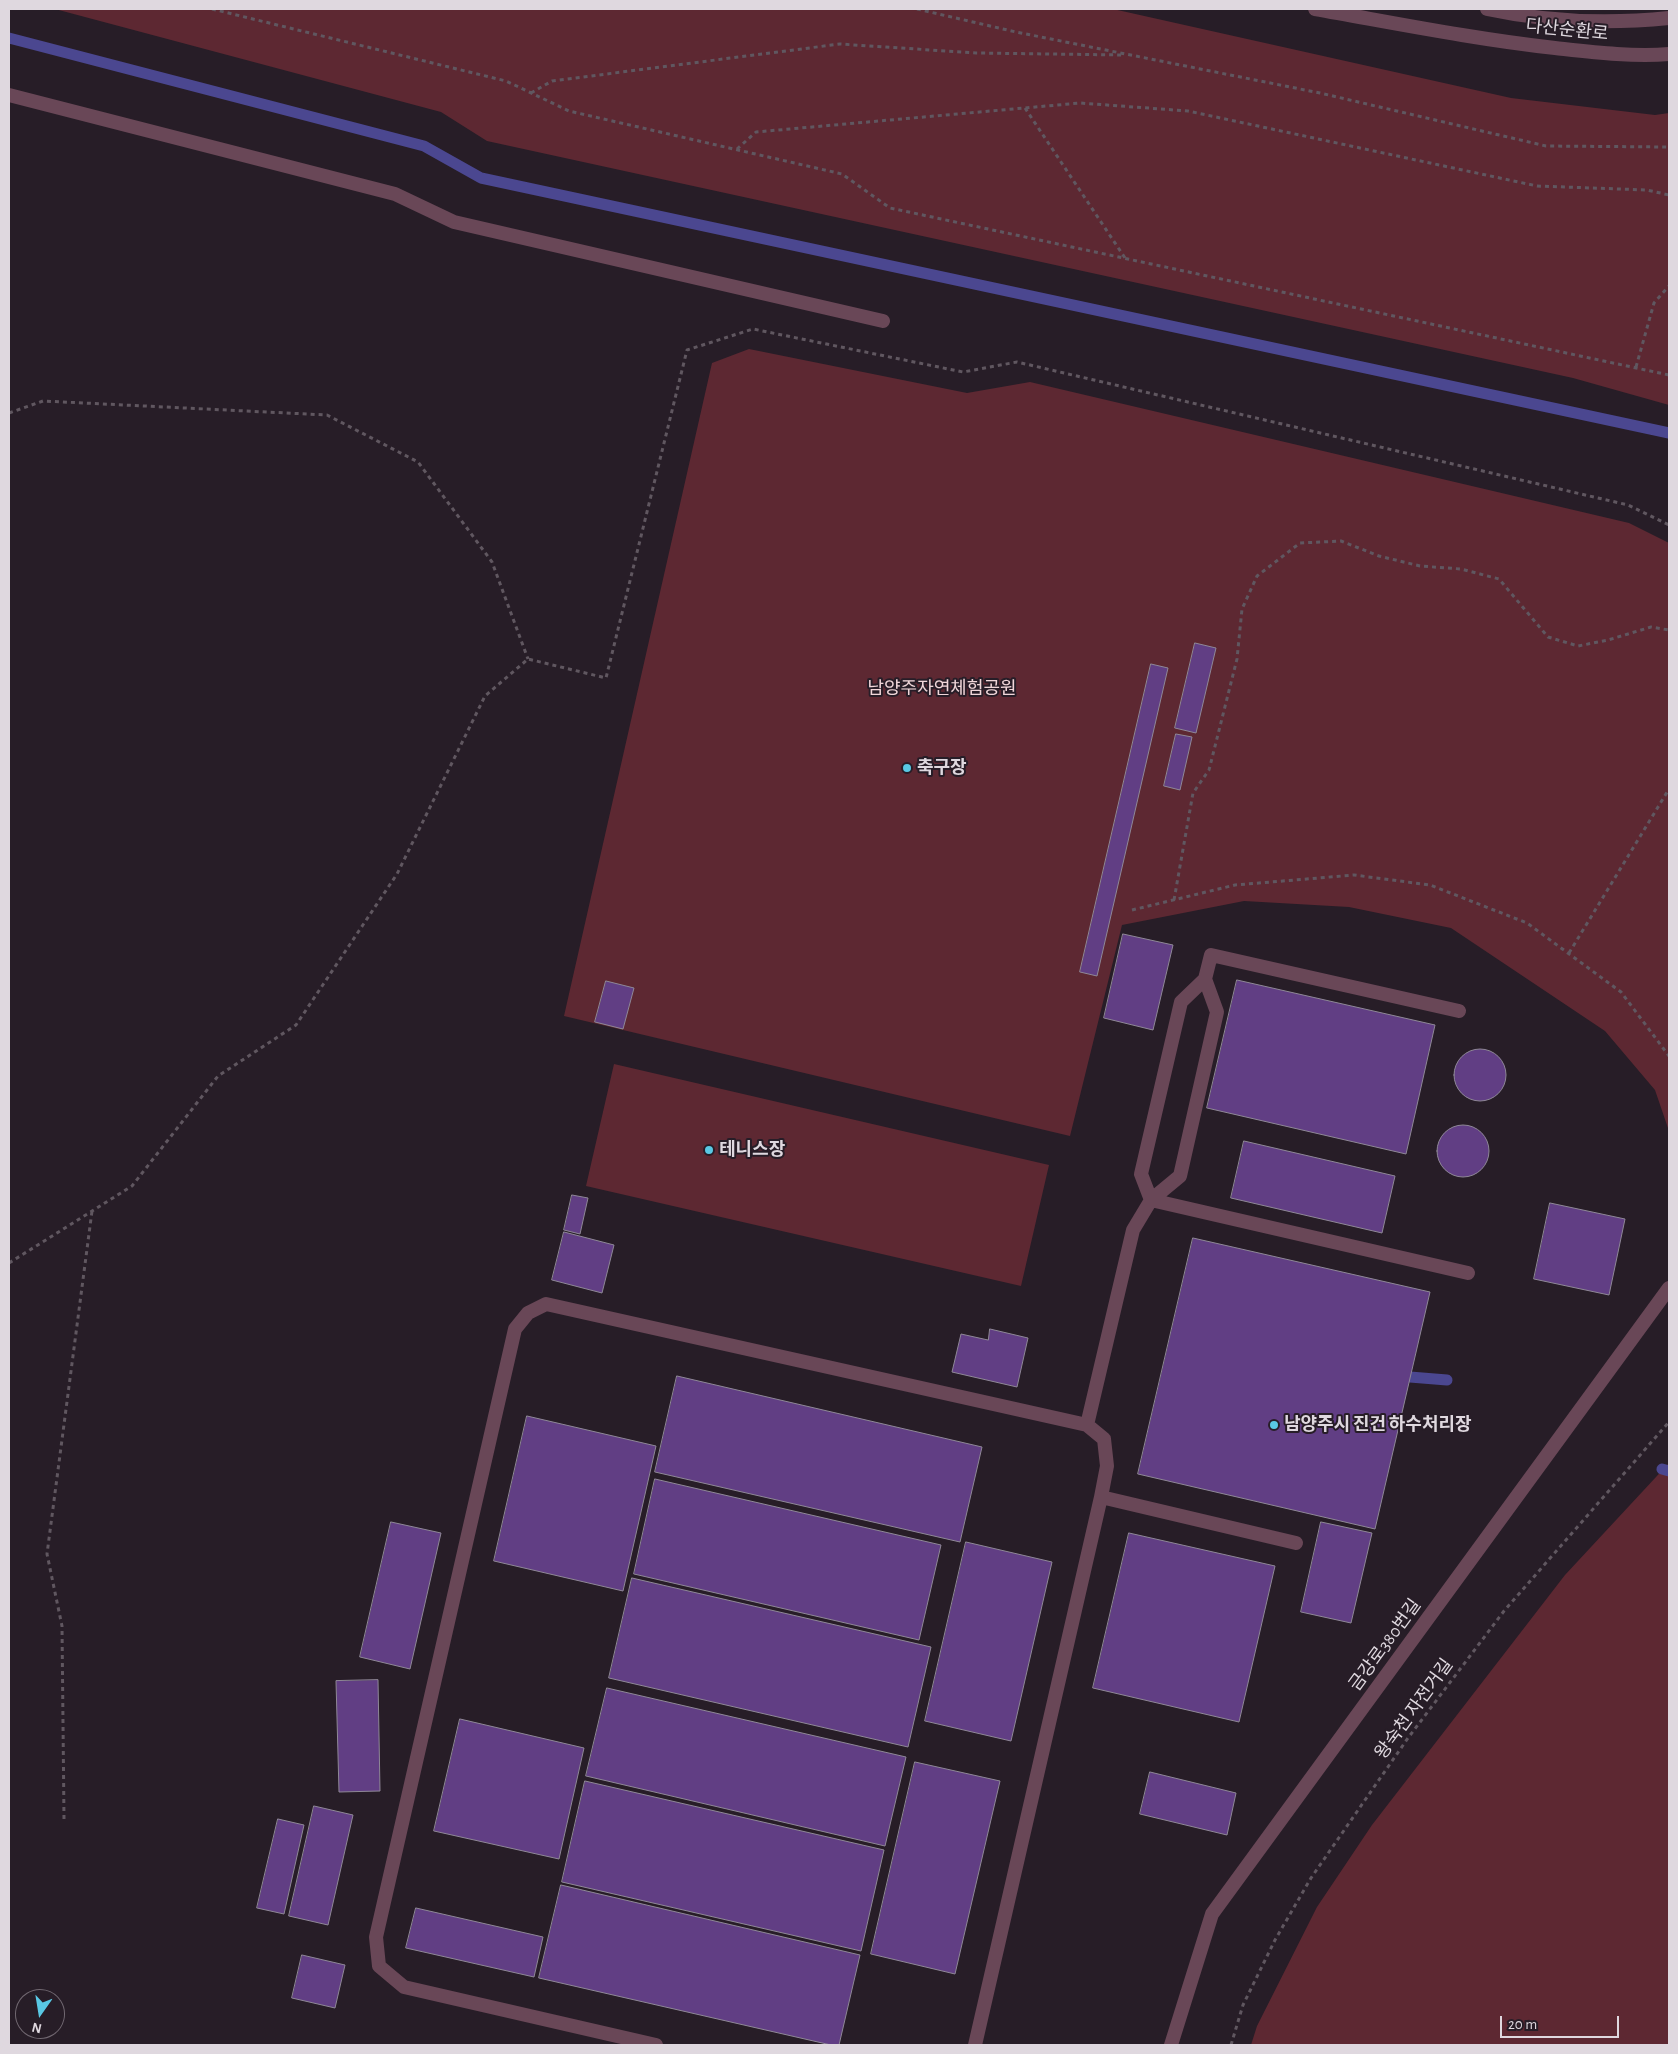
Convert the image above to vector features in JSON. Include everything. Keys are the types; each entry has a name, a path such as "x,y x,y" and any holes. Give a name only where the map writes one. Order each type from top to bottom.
{"street":[{"name":"다산순환로","path":"1315,9 1461,36 1530,45 1593,52 1669,54"},
{"name":"다산순환로","path":"1487,9 1506,13 1601,22 1669,18"},
{"path":"9,95 395,194 454,222 883,321"},
{"path":"1151,1200 1141,1174 1181,1002 1205,979 1211,955 1459,1011"},
{"path":"1087,1425 1133,1230 1151,1200 1180,1176 1216,1012 1205,979"},
{"path":"1151,1200 1468,1273"},
{"name":"금강로380번길","path":"1171,2045 1212,1914 1669,1288"},
{"path":"656,2045 404,1987 379,1966 376,1938 515,1330 528,1313 546,1304 1087,1425 1104,1439 1107,1466 1101,1497 975,2045"},
{"path":"1101,1497 1296,1543"}],"path":[{"path":"212,9 506,81 569,111 842,174 890,208 1669,375"},
{"path":"917,9 1320,93 1546,146 1669,146"},
{"path":"531,93 552,81 840,44 976,54 1132,55"},
{"path":"736,150 756,132 1080,102 1188,111 1537,186 1647,190 1669,195"},
{"path":"1024,107 1125,258"},
{"path":"1636,367 1654,303 1669,286"},
{"path":"528,659 606,678 687,350 753,329 963,372 1017,362 1628,505 1669,525"},
{"path":"9,413 43,401 328,415 418,462 492,562 528,659"},
{"path":"1174,900 1193,793 1209,770 1237,659 1242,609 1256,576 1300,543 1341,541 1379,556 1420,566 1461,569 1499,578 1548,637 1578,646 1608,640 1651,627 1669,630"},
{"path":"9,1262 132,1186 218,1076 296,1025 398,874 485,696 528,659"},
{"path":"1569,954 1669,789"},
{"path":"1132,910 1235,885 1354,876 1430,885 1527,923 1621,992 1669,1056"},
{"path":"64,1819 62,1626 47,1554 92,1211"},
{"name":"왕숙천 자전거길","path":"1231,2045 1243,2005 1311,1878 1408,1738 1504,1611 1669,1422"}],"green space":[{"path":"55,9 1113,9 1511,98 1655,115 1669,113 1669,405 1573,378 487,141 441,112"},
{"name":"남양주자연체험공원","path":"749,349 967,393 1030,382 1629,523 1669,543 1669,1131 1655,1090 1605,1031 1451,928 1349,907 1244,901 1122,925 1070,1136 564,1016 712,363"},
{"path":"614,1064 1049,1165 1021,1286 586,1186"},
{"path":"1669,1463 1669,2045 1251,2045 1257,2026 1317,1907 1372,1825 1565,1575"}],"building":[{"path":"1195,643 1216,648 1196,733 1175,728"},
{"path":"1151,664 1168,668 1097,976 1080,972"},
{"path":"1176,734 1192,737 1180,790 1164,786"},
{"path":"1123,934 1173,945 1153,1030 1104,1018"},
{"path":"1237,980 1435,1025 1406,1154 1207,1108"},
{"path":"606,981 634,988 623,1029 595,1022"},
{"path":"1480,1049 1490,1051 1498,1057 1504,1065 1506,1075 1504,1085 1498,1093 1490,1099 1480,1101 1470,1099 1462,1093 1456,1085 1454,1075 1456,1065 1462,1057 1470,1051"},
{"path":"1463,1125 1473,1127 1481,1133 1487,1141 1489,1151 1487,1161 1481,1169 1473,1175 1463,1177 1453,1175 1445,1169 1439,1161 1437,1151 1439,1141 1445,1133 1453,1127"},
{"path":"1244,1141 1395,1176 1382,1233 1231,1198"},
{"path":"572,1195 588,1198 580,1234 564,1230"},
{"path":"1550,1203 1625,1219 1609,1295 1534,1279"},
{"path":"564,1232 614,1245 602,1293 552,1280"},
{"name":"남양주시 진건 하수처리장","path":"1193,1238 1430,1292 1375,1529 1138,1474"},
{"path":"990,1329 1028,1338 1017,1387 952,1372 961,1334 988,1340"},
{"path":"677,1376 982,1447 960,1542 655,1472"},
{"path":"527,1416 656,1446 623,1591 494,1561"},
{"path":"655,1479 941,1545 919,1640 634,1574"},
{"path":"391,1522 441,1533 410,1669 360,1657"},
{"path":"1321,1522 1372,1533 1351,1623 1301,1612"},
{"path":"1129,1533 1275,1566 1239,1722 1093,1688"},
{"path":"966,1542 1052,1562 1011,1741 925,1721"},
{"path":"632,1578 931,1647 908,1747 609,1678"},
{"path":"378,1680 380,1791 339,1792 336,1681"},
{"path":"607,1688 906,1757 885,1846 586,1776"},
{"path":"460,1719 584,1748 559,1859 434,1831"},
{"path":"915,1762 1000,1781 955,1974 871,1954"},
{"path":"1150,1772 1236,1793 1227,1835 1140,1814"},
{"path":"585,1781 884,1850 861,1951 562,1882"},
{"path":"314,1806 353,1815 328,1925 289,1916"},
{"path":"278,1819 304,1825 284,1914 257,1908"},
{"path":"561,1885 860,1955 839,2045 831,2045 539,1978"},
{"path":"416,1908 543,1937 534,1977 406,1948"},
{"path":"302,1955 345,1965 335,2008 292,1998"}],"waterway":[{"path":"9,38 424,146 481,178 1669,433"},
{"path":"1410,1377 1447,1380"},
{"path":"1662,1469 1669,1471"}],"place":[{"name":"축구장","path":"907,768"},
{"name":"테니스장","path":"709,1150"},
{"name":"남양주시 진건 하수처리장","path":"1274,1425"}]}
